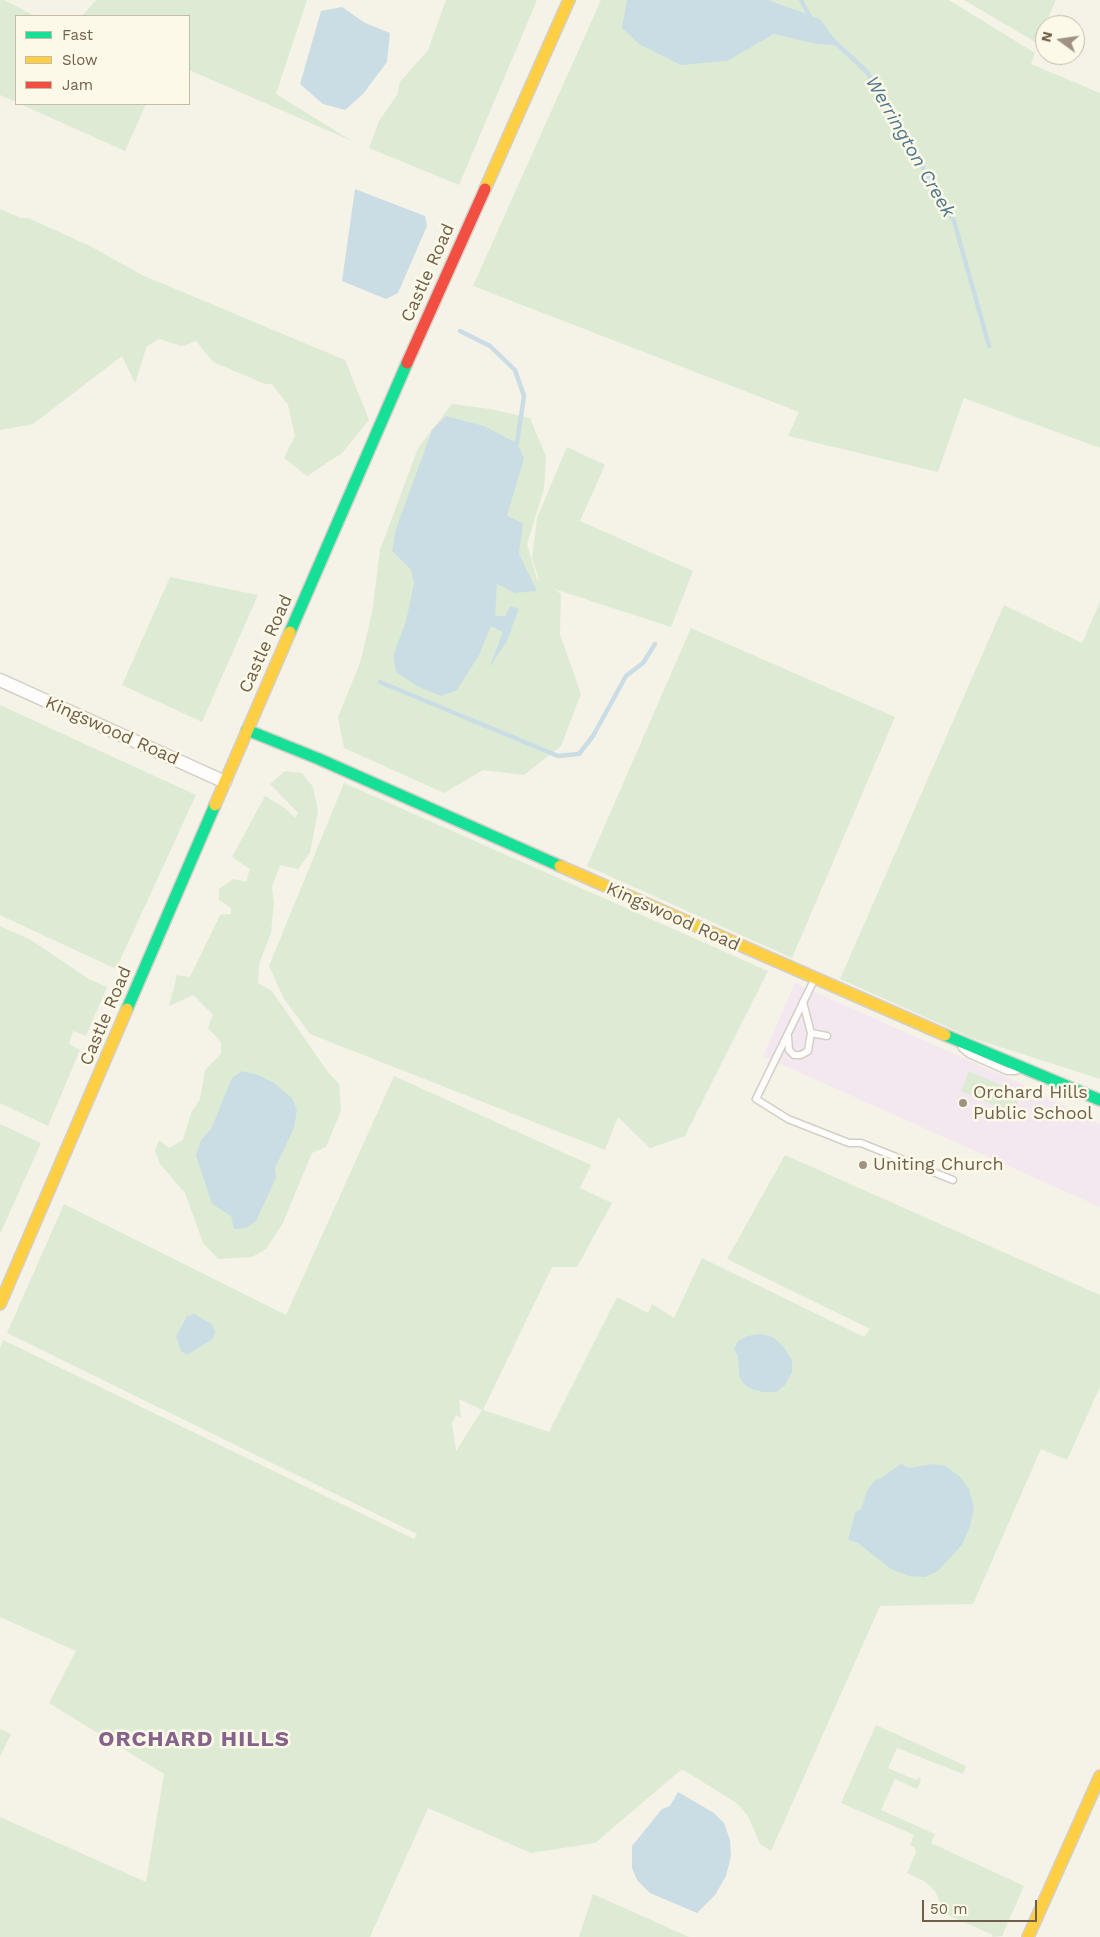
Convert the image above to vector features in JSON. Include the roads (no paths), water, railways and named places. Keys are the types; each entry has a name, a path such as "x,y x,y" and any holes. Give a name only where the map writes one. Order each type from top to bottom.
{"street":[{"name":"Castle Road","path":"0,1304 93,1094 384,413 569,0"},
{"name":"Kingswood Road","path":"0,680 225,782"},
{"name":"Kingswood Road","path":"247,730 328,763 814,979 1100,1100"},
{"path":"1028,1937 1100,1776"}],"lane":[{"path":"814,979 756,1099 788,1119 849,1142 861,1143 953,1180"},
{"path":"791,1028 787,1042 794,1056 801,1055 808,1051 811,1043 811,1033 803,1002"},
{"path":"811,1033 827,1036"}],"waterway":[{"name":"Werrington Creek","path":"801,0 811,19"},
{"name":"Werrington Creek","path":"837,44 867,72 954,221 989,346"},
{"path":"460,331 490,346 515,370 524,396 517,443"},
{"path":"380,682 558,756 579,754 593,736 626,676 643,663 655,644"}],"place":[{"name":"Orchard Hills Public School","path":"963,1103"},
{"name":"Uniting Church","path":"863,1165"}],"district":[{"name":"ORCHARD HILLS","path":"194,1740"}]}
